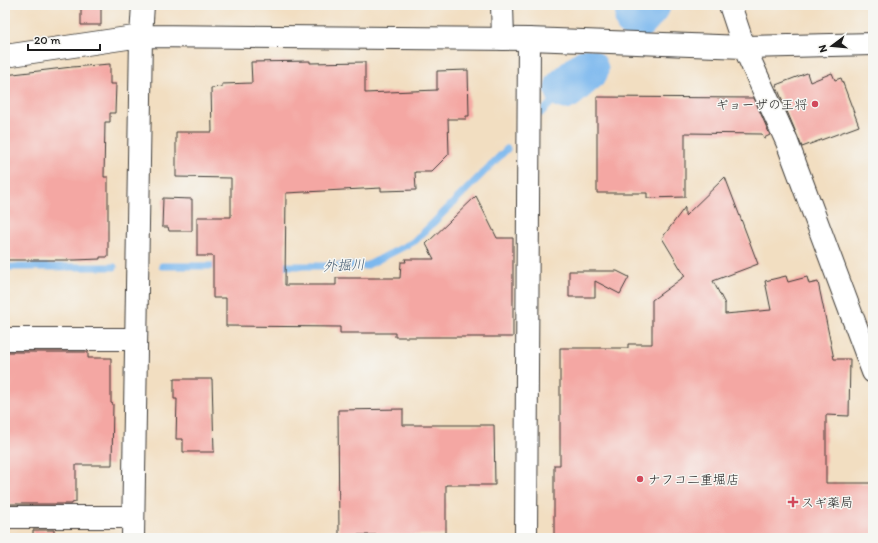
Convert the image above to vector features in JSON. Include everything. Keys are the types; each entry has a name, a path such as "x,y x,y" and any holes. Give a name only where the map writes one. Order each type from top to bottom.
{"street":[{"path":"5,517 133,527 141,36 143,5"},
{"path":"502,39 504,5"},
{"path":"730,5 744,47 786,142 873,372"},
{"path":"5,56 141,36 529,39 744,47 873,44"},
{"path":"526,538 529,39"},
{"path":"5,339 136,339"}],"building":[{"path":"81,5 101,5 101,25 81,25"},
{"path":"310,61 310,63 365,62 365,93 437,90 437,71 468,70 469,116 466,116 466,119 448,119 449,154 431,172 415,172 416,190 381,191 381,188 286,193 285,285 336,285 336,278 400,278 401,262 406,262 405,259 434,259 426,244 476,196 497,238 513,238 513,337 395,337 395,333 340,333 340,327 226,326 226,298 213,298 213,256 197,256 197,217 231,217 231,178 176,177 176,132 212,132 211,88 222,87 222,84 252,83 251,62"},
{"path":"110,64 110,84 116,84 115,113 110,113 110,122 105,122 104,177 108,177 108,257 100,257 100,259 75,260 5,260 5,75"},
{"path":"807,73 810,82 832,73 835,80 841,78 859,126 802,147 776,85"},
{"path":"597,97 754,98 770,135 764,138 762,134 685,133 685,197 647,198 647,193 597,193"},
{"path":"725,177 758,264 713,281 725,304 725,314 771,310 765,281 786,276 788,282 807,277 809,284 818,282 834,359 850,359 849,416 826,415 826,483 873,483 873,538 554,538 554,465 560,465 560,348 628,348 628,344 652,344 652,300 685,276 662,238 685,207 685,216"},
{"path":"163,198 192,199 192,231 169,231 168,227 162,227"},
{"path":"569,271 617,271 629,277 620,294 595,281 595,297 569,297"},
{"path":"5,352 88,352 88,358 111,358 111,403 113,404 112,465 76,465 76,502 72,504 5,504"},
{"path":"174,379 212,379 214,452 183,452 183,439 176,439 177,399 174,399"},
{"path":"403,409 403,425 494,425 495,485 446,485 446,535 339,535 338,410"},
{"path":"33,530 54,530 54,538 33,538"}],"waterway":[{"name":"外掘川","path":"636,19 649,5"},
{"name":"外掘川","path":"566,88 587,70"},
{"name":"外掘川","path":"541,113 566,88"},
{"name":"外掘川","path":"276,266 366,266 415,241 507,149"},
{"name":"外掘川","path":"162,266 222,266"},
{"name":"外掘川","path":"5,267 114,267"}],"place":[{"name":"ギョーザの王将","path":"815,104"},
{"name":"ナフコ二重堀店","path":"640,479"},
{"name":"スギ薬局","path":"793,502"}]}
